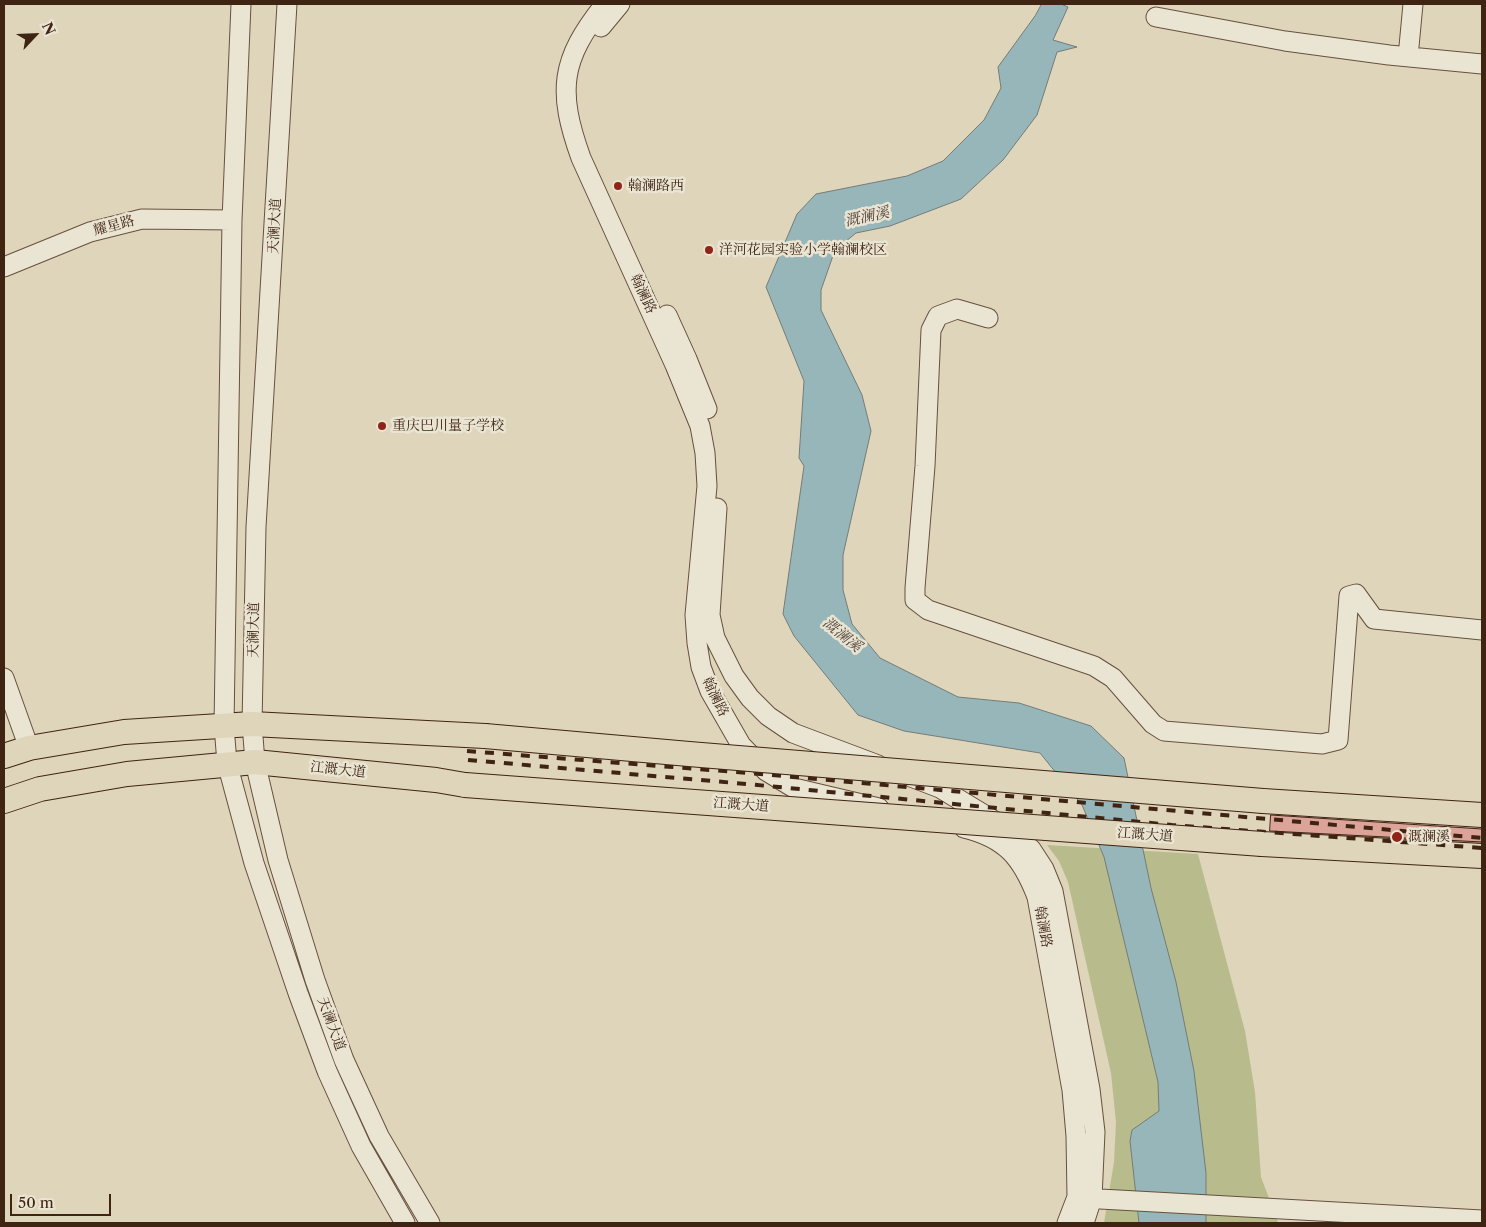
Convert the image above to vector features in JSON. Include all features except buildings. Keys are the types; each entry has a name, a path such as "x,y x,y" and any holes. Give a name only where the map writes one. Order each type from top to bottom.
{"main road":[{"path":"4,756 29,748 124,732 252,724 484,736 1262,801 1482,815"},
{"name":"江溉大道","path":"4,801 40,789 127,774 227,763 255,762 436,780 465,785 1262,844 1482,856"}],"street":[{"name":"天澜大道","path":"241,4 232,220 224,726 227,763 254,863 327,1072 361,1146 406,1223"},
{"name":"天澜大道","path":"287,4 256,527 252,724 255,762 278,860 315,980 344,1060 379,1136 430,1223"},
{"name":"翰澜路","path":"605,4 580,38 570,60 566,84 567,108 571,131 581,158 675,365 700,426 705,453 707,486 695,616 701,667 710,691 741,745 766,772 794,788 980,832 1001,842 1019,860 1030,877 1037,897 1070,1081 1085,1198 1067,1223"},
{"name":"翰澜路","path":"620,4 588,48 576,84 578,106 582,127 591,152 687,358 701,390 711,421 717,450 719,486 710,615 715,638 723,658 750,698 768,716 793,733 940,788 1011,831 1031,848 1044,869 1053,891 1090,1089 1095,1132 1085,1198 1084,1223"},
{"path":"1408,57 1413,4"},
{"path":"1156,18 1285,41 1408,57 1482,64"},
{"name":"耀星路","path":"4,267 90,232 125,222 166,218 232,220"},
{"path":"988,318 957,309 938,316 931,330 925,466 915,588 916,600 928,610 1094,666 1113,678 1153,724 1164,731 1322,744 1338,740 1349,596 1356,594 1374,619 1482,630"},
{"path":"4,678 29,748"},
{"path":"1085,1198 1482,1220"}],"green space":[{"path":"1047,845 1198,854 1245,1031 1255,1092 1261,1177 1278,1222 1291,1223 1104,1223 1114,1162 1116,1122 1111,1073 1068,882 1059,861"}],"water":[{"path":"1042,4 1061,4 1068,7 1053,40 1077,47 1057,52 1037,115 1003,160 961,199 890,226 856,233 835,250 821,290 821,310 862,395 871,431 843,555 843,590 852,624 880,658 958,697 1019,703 1091,726 1124,758 1151,888 1176,982 1194,1071 1206,1173 1206,1223 1139,1223 1130,1141 1132,1130 1159,1111 1158,1082 1104,857 1082,805 1040,753 904,731 858,715 794,636 783,614 804,466 799,458 804,381 766,287 797,214 816,194 907,176 943,161 984,120 1001,88 998,67"}],"railway":[{"path":"467,751 749,773 1482,838"},
{"path":"468,760 747,784 1172,825 1482,848"}],"place":[{"name":"翰澜路西","path":"618,186"},
{"name":"洋河花园实验小学翰澜校区","path":"709,250"},
{"name":"重庆巴川量子学校","path":"382,426"},
{"name":"溉澜溪","path":"1397,837"}]}
